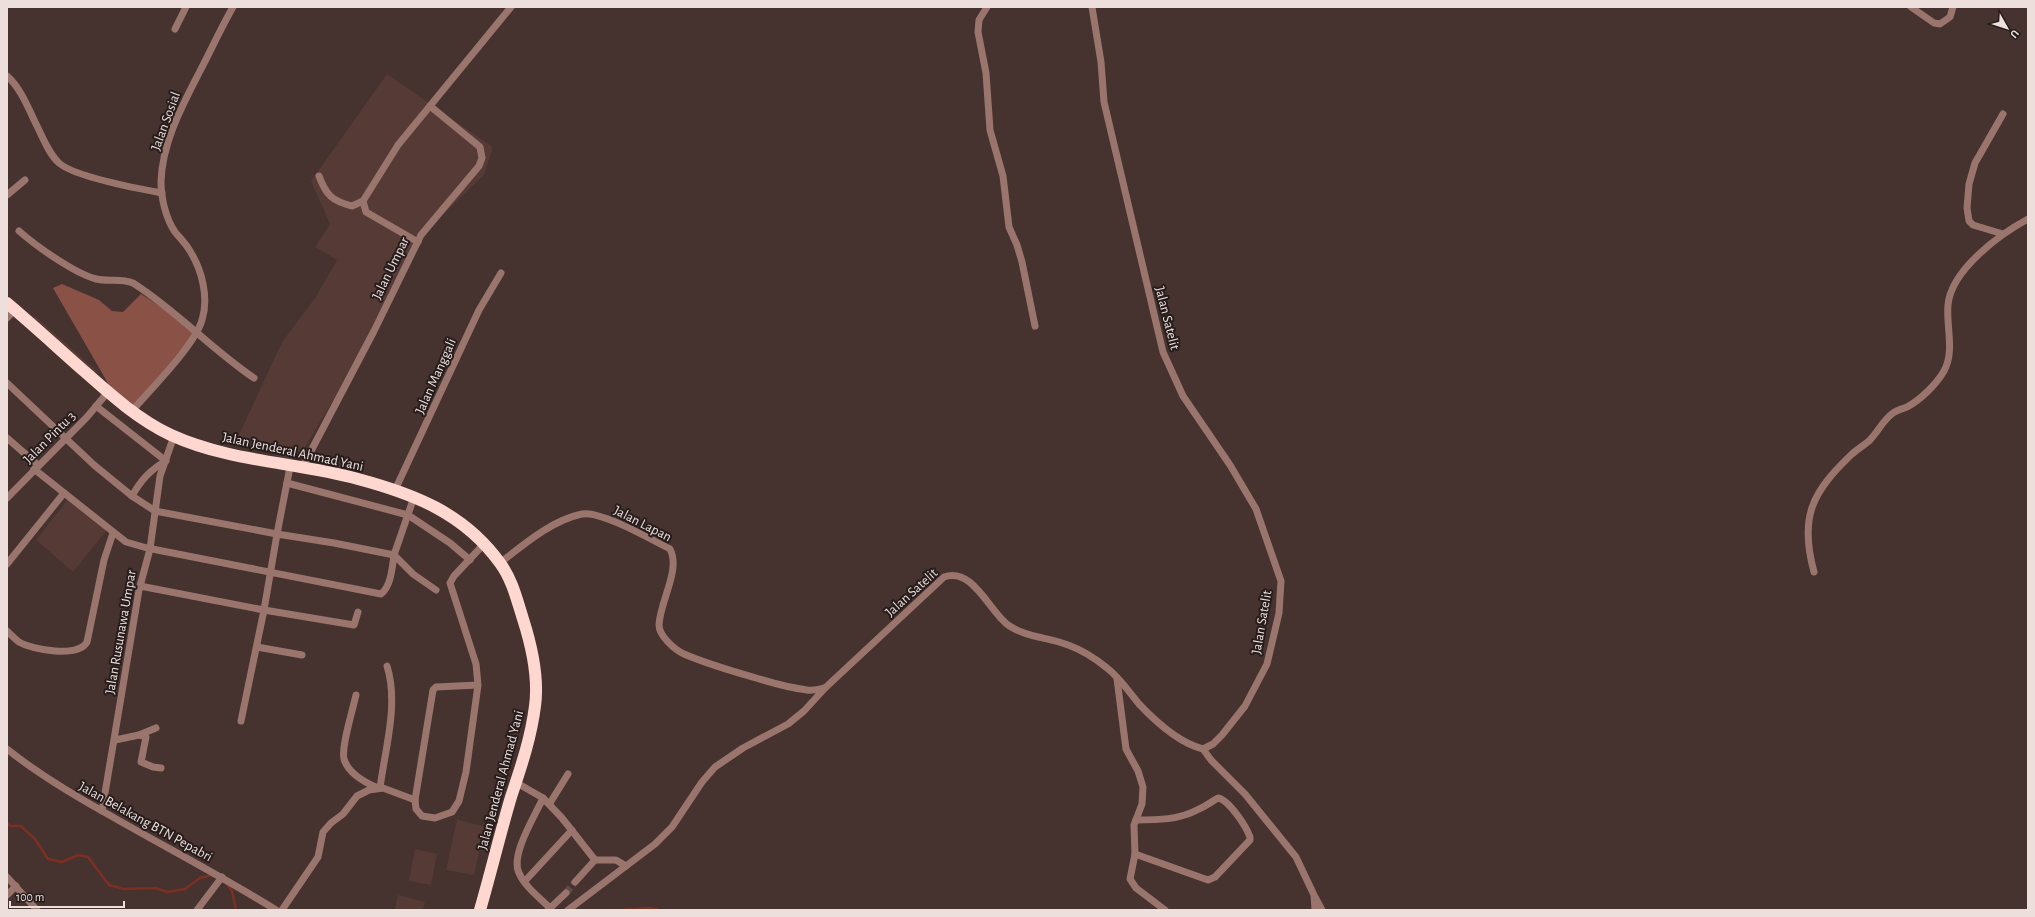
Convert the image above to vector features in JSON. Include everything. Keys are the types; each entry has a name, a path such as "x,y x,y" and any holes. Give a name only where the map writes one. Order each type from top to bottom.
{"highway":[{"name":"Jalan Jenderal Ahmad Yani","path":"10,310 132,411 174,436 228,454 296,467 332,472 414,497 436,506 452,517 483,545 500,563 514,591 529,637 535,665 536,704 530,738 480,910"}],"street":[{"path":"175,29 186,7"},
{"name":"Jalan Sosial","path":"132,411 197,331 204,310 202,281 196,261 174,230 162,192 164,158 173,128 210,50 234,7"},
{"path":"319,176 324,188 336,201 352,206 363,201 398,145 511,7"},
{"path":"987,7 979,20 978,32 986,73 990,130 1003,176 1009,227 1017,245 1022,262 1035,326"},
{"name":"Jalan Satelit","path":"825,688 944,578 951,575 970,582 999,616 1014,629 1030,636 1068,645 1091,656 1109,669 1154,719 1176,736 1203,749 1213,744 1222,735 1245,706 1267,664 1279,613 1282,581 1256,509 1230,465 1183,396 1163,352 1104,102 1101,62 1092,7"},
{"path":"1911,7 1934,23 1940,24 1950,17 1953,7"},
{"path":"7,76 17,88 48,148 59,163 66,168 114,183 136,189 162,192"},
{"name":"Jalan Umpar","path":"241,721 257,647 287,483 374,331 421,235 434,218 470,178 482,158 480,147 430,106"},
{"path":"2003,114 1976,164 1969,184 1967,208 1969,221 1973,225 2003,234"},
{"path":"7,196 25,180"},
{"path":"363,201 366,212 418,242"},
{"path":"1814,572 1810,557 1807,530 1812,504 1822,487 1853,454 1869,441 1890,416 1916,401 1939,378 1944,371 1948,359 1948,305 1953,289 1962,275 1982,251 2003,234 2028,219"},
{"path":"19,231 42,250 89,277 106,280 125,280 132,283 197,331 228,360 254,378"},
{"name":"Jalan Manggali","path":"395,490 479,310 501,273"},
{"path":"7,383 66,439 132,496 155,511 334,543 394,556 413,574 436,590"},
{"name":"Jalan Pintu 3","path":"8,494 66,439 108,392"},
{"path":"96,406 166,461 152,469 144,477 132,496"},
{"name":"Jalan Rusunawa Umpar","path":"102,811 140,586 150,549 160,476 174,436"},
{"path":"7,438 64,493 112,533 127,543 270,574 381,594 386,590 394,556 414,497"},
{"path":"287,483 408,514 450,543 470,560"},
{"path":"7,564 64,493"},
{"name":"Jalan Lapan","path":"500,563 544,530 582,514 605,518 670,549 674,556 674,566 664,598 659,627 668,642 683,654 732,671 789,687 808,690 825,688"},
{"path":"7,631 18,641 28,646 70,652 80,650 85,646 88,642 104,560 112,533"},
{"path":"478,685 436,687 434,690 415,800 416,809 419,814 435,818 452,812 459,801 466,772 478,685 476,664 464,622 450,587 454,576 483,545"},
{"path":"140,586 264,610 354,624 358,612"},
{"path":"257,647 302,655"},
{"path":"379,788 392,700 392,682 387,666"},
{"path":"1118,679 1126,748 1138,771 1143,787 1142,804 1136,820 1135,854 1130,879 1136,888 1165,910"},
{"path":"568,910 655,844 672,827 702,782 715,766 743,748 788,724 804,711 825,688"},
{"path":"356,695 347,732 344,759 349,768 365,782 379,788 399,792 415,800"},
{"path":"115,740 139,735 156,728"},
{"path":"139,735 146,737 141,762 153,767 161,768"},
{"name":"Jalan Belakang BTN Pepabri","path":"7,749 50,782 163,846 222,877 276,910"},
{"path":"1203,749 1211,760 1245,794 1290,849 1305,874 1322,910"},
{"path":"550,803 568,774"},
{"path":"517,782 550,803 595,860"},
{"path":"282,910 318,857 323,832 331,823 343,814 357,796 379,788"},
{"path":"543,798 519,853 518,868 525,881 549,909 566,893"},
{"path":"1135,854 1208,880 1215,877 1250,838 1228,803 1218,798 1200,809 1180,817 1157,820 1136,820"},
{"path":"525,881 572,830"},
{"path":"575,882 595,860 616,860 626,866"},
{"path":"7,877 37,910"},
{"path":"197,910 222,877"},
{"path":"7,895 16,886"},
{"path":"1314,895 1314,910"}],"shaded area":[{"path":"387,74 493,147 484,175 415,241 357,358 299,457 294,456 292,460 276,456 277,450 271,446 257,447 236,441 282,342 315,298 337,260 315,247 330,224 311,181"},
{"path":"62,284 99,300 112,311 123,312 141,294 167,311 195,333 133,408 113,392 53,288"},
{"path":"35,316 98,372 95,375 31,320"},
{"path":"69,498 107,530 73,572 36,540"},
{"path":"457,819 485,827 474,875 446,870"},
{"path":"415,849 437,854 431,885 409,881"},
{"path":"398,895 425,902 423,910 395,910"}],"waterway":[{"path":"7,823 10,826 21,826 35,839 48,859 62,862 78,855 88,857 109,885 124,889 155,888 168,892 185,889 200,878 212,875"},
{"path":"227,884 232,891 236,910"},
{"path":"622,910 650,908 659,910"}],"tunnel":[{"path":"566,893 575,882"}]}
